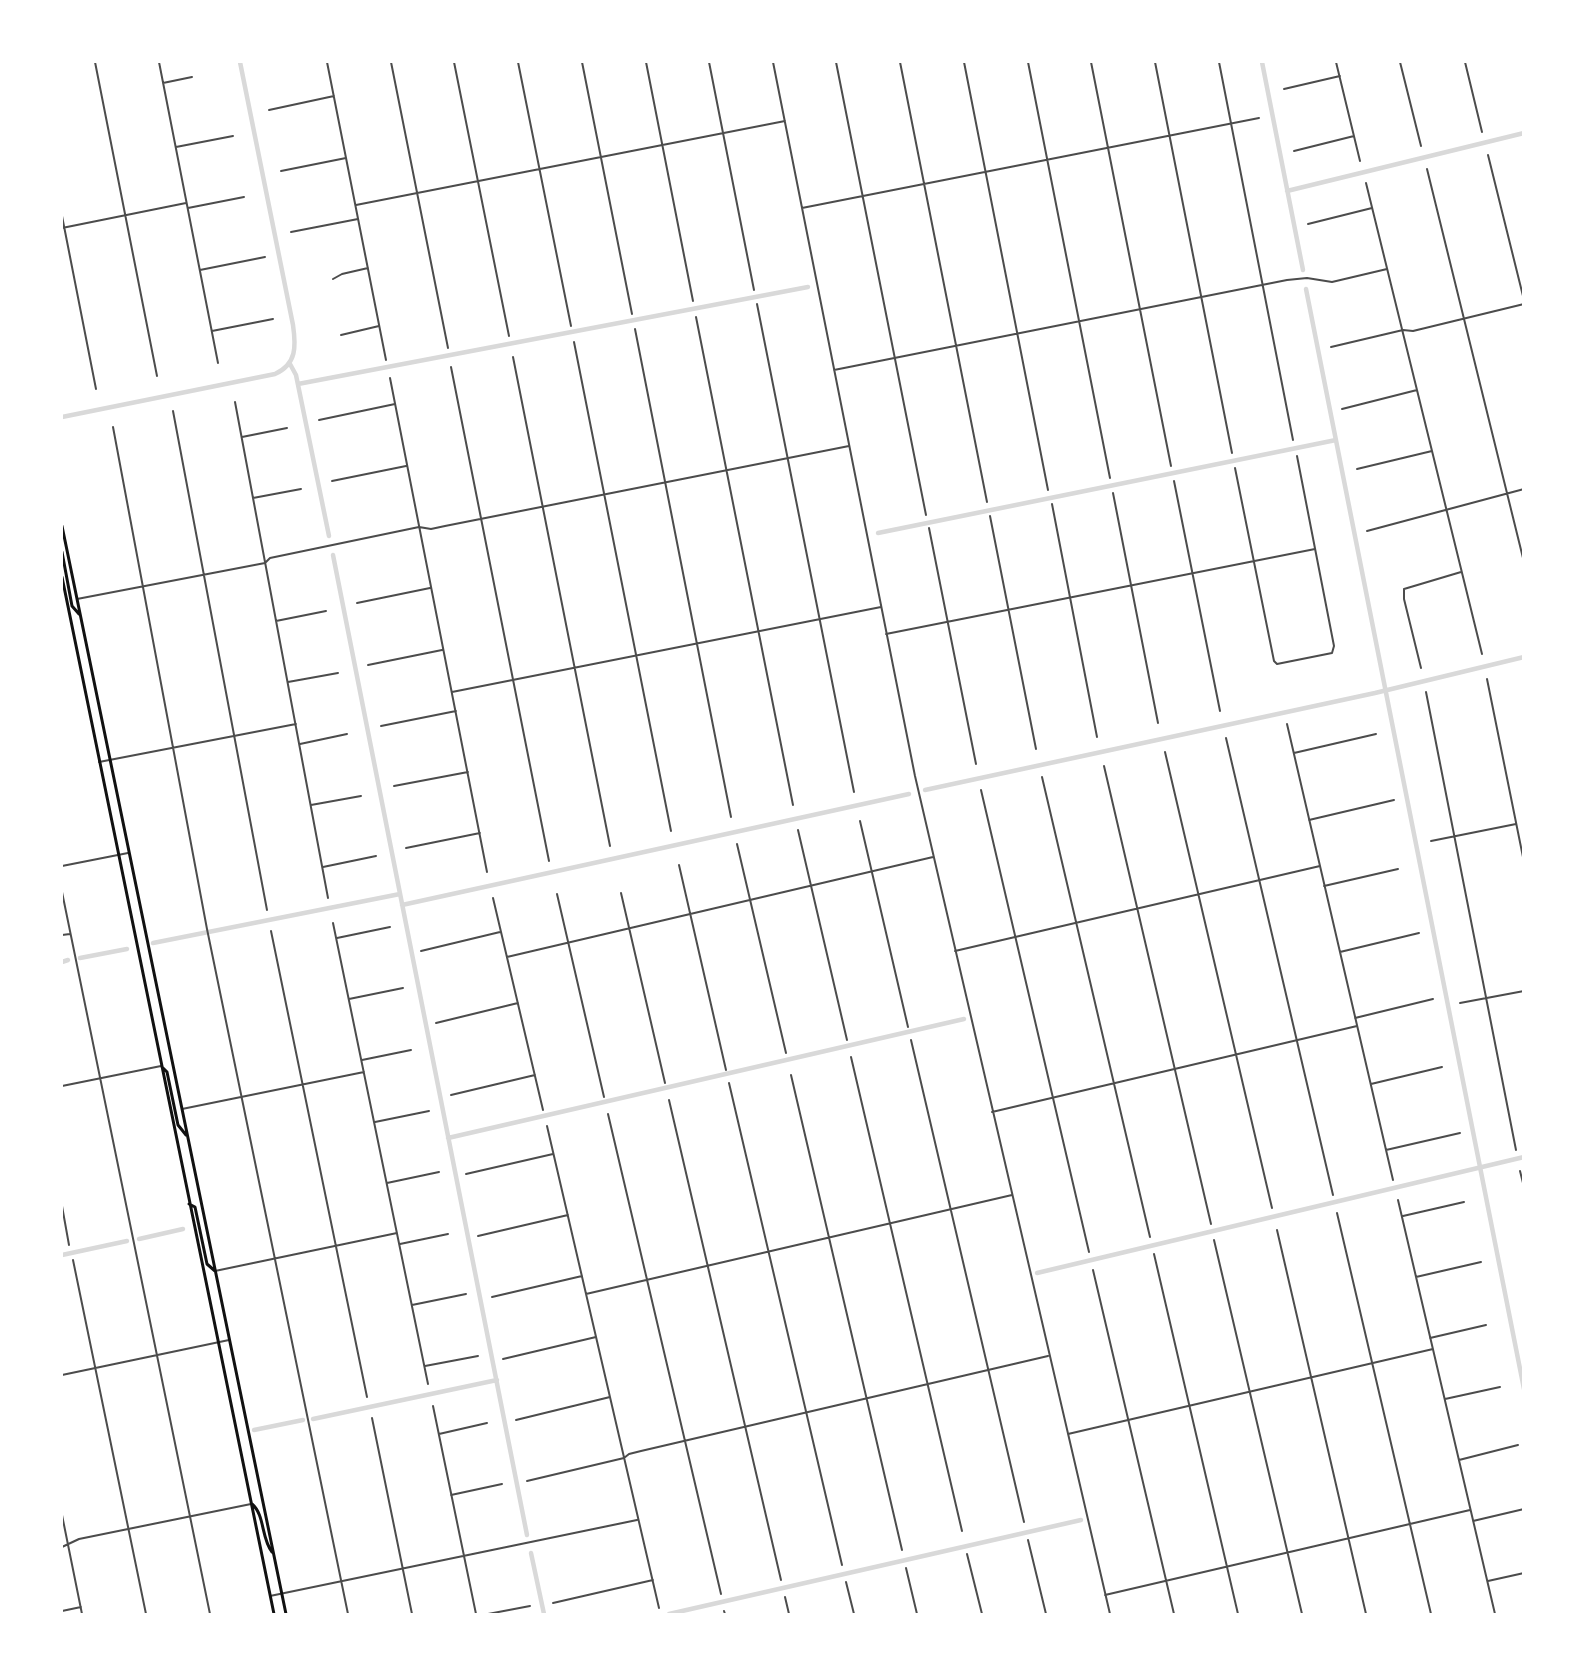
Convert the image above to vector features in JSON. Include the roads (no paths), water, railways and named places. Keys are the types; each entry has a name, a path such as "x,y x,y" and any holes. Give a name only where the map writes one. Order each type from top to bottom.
{"main road":[{"path":"62,526 286,1614"},
{"path":"62,552 72,606 80,616"},
{"path":"62,577 274,1614"},
{"path":"161,1066 167,1072 178,1125 187,1136"},
{"path":"189,1204 195,1207 207,1264 215,1271"},
{"path":"251,1504 258,1511 264,1543 273,1554"}],"street":[{"path":"95,62 157,376"},
{"path":"159,62 218,363"},
{"path":"327,62 386,360"},
{"path":"391,62 448,348"},
{"path":"454,62 509,336"},
{"path":"518,62 571,326"},
{"path":"582,62 632,314"},
{"path":"646,62 693,301"},
{"path":"709,62 754,290"},
{"path":"773,62 886,634 933,857 1110,1614"},
{"path":"837,62 926,515"},
{"path":"900,62 987,502"},
{"path":"964,62 1048,490"},
{"path":"1028,62 1110,478"},
{"path":"1091,62 1171,466"},
{"path":"1155,62 1232,453"},
{"path":"1219,62 1293,440"},
{"path":"1336,62 1360,161"},
{"path":"1400,62 1421,146"},
{"path":"1465,62 1482,132"},
{"path":"1284,89 1340,76"},
{"path":"163,83 192,77"},
{"path":"268,110 334,96"},
{"path":"802,208 1259,118"},
{"path":"356,205 785,121"},
{"path":"176,147 233,135"},
{"path":"1294,151 1354,136"},
{"path":"1331,347 1402,330 1413,331 1524,302 1488,154"},
{"path":"280,171 346,158"},
{"path":"1427,169 1524,562"},
{"path":"1366,183 1482,654"},
{"path":"187,208 244,197"},
{"path":"63,228 186,203"},
{"path":"1308,224 1372,208"},
{"path":"62,216 96,389"},
{"path":"291,232 358,219"},
{"path":"200,270 265,257"},
{"path":"333,279 342,274 368,268"},
{"path":"834,370 1263,285 1302,278 1332,282 1387,269"},
{"path":"757,304 854,792"},
{"path":"696,317 793,805"},
{"path":"212,331 273,319"},
{"path":"341,334 379,326"},
{"path":"635,329 731,817"},
{"path":"574,342 671,831"},
{"path":"513,357 610,846"},
{"path":"451,367 549,861"},
{"path":"390,378 488,872"},
{"path":"1342,409 1417,390"},
{"path":"235,402 328,898"},
{"path":"319,420 395,404"},
{"path":"173,411 267,910"},
{"path":"112,427 207,929 348,1614"},
{"path":"242,437 287,428"},
{"path":"77,599 265,563 270,558 419,527 430,529 849,446"},
{"path":"1357,469 1432,451"},
{"path":"1235,468 1274,661 1277,664 1332,653 1334,646 1297,456"},
{"path":"332,481 407,466"},
{"path":"1174,481 1220,711"},
{"path":"254,498 300,489"},
{"path":"1367,531 1447,512 1452,507 1524,489"},
{"path":"1113,493 1158,723"},
{"path":"1052,504 1097,737"},
{"path":"990,516 1036,749"},
{"path":"929,528 976,765"},
{"path":"886,634 1315,549"},
{"path":"1421,668 1404,591 1408,586 1462,572"},
{"path":"357,603 431,588"},
{"path":"452,692 881,608"},
{"path":"276,621 326,611"},
{"path":"368,665 443,650"},
{"path":"288,682 338,673"},
{"path":"1487,679 1524,862"},
{"path":"1426,692 1516,1150"},
{"path":"381,726 456,711"},
{"path":"99,762 296,724"},
{"path":"1287,724 1393,1180"},
{"path":"300,744 347,734"},
{"path":"1294,753 1376,734"},
{"path":"1226,738 1333,1195"},
{"path":"1165,752 1272,1208"},
{"path":"1104,766 1211,1224"},
{"path":"394,786 468,772"},
{"path":"1042,777 1150,1237"},
{"path":"981,790 1089,1252"},
{"path":"311,805 361,796"},
{"path":"1309,820 1394,800"},
{"path":"860,821 908,1027"},
{"path":"1431,841 1516,824"},
{"path":"798,830 848,1040"},
{"path":"405,848 480,833"},
{"path":"1519,839 1524,838"},
{"path":"737,844 786,1053"},
{"path":"62,866 128,853"},
{"path":"323,867 376,856"},
{"path":"507,957 933,857"},
{"path":"678,865 726,1070"},
{"path":"955,951 1320,866"},
{"path":"1324,886 1398,869"},
{"path":"62,892 210,1614"},
{"path":"621,893 665,1083"},
{"path":"557,894 604,1097"},
{"path":"493,898 543,1110"},
{"path":"333,923 428,1384"},
{"path":"337,938 390,927"},
{"path":"271,931 367,1397"},
{"path":"421,951 501,932"},
{"path":"1340,952 1419,933"},
{"path":"62,935 70,934"},
{"path":"349,999 403,988"},
{"path":"1460,1003 1524,991"},
{"path":"1355,1018 1433,999"},
{"path":"435,1023 518,1004"},
{"path":"992,1112 1357,1026"},
{"path":"911,1040 1024,1522"},
{"path":"362,1060 411,1050"},
{"path":"851,1057 962,1531"},
{"path":"62,1086 161,1066"},
{"path":"1371,1084 1442,1067"},
{"path":"182,1109 364,1072"},
{"path":"450,1095 535,1075"},
{"path":"791,1075 902,1550"},
{"path":"729,1083 842,1565"},
{"path":"669,1100 781,1580"},
{"path":"375,1122 429,1110"},
{"path":"608,1114 721,1594"},
{"path":"547,1126 659,1608"},
{"path":"1386,1150 1460,1133"},
{"path":"466,1174 553,1154"},
{"path":"1520,1171 1524,1187"},
{"path":"387,1183 439,1172"},
{"path":"586,1294 1012,1194"},
{"path":"1398,1200 1495,1614"},
{"path":"1401,1217 1464,1202"},
{"path":"62,1206 69,1245"},
{"path":"1337,1214 1431,1614"},
{"path":"478,1236 568,1215"},
{"path":"1276,1230 1366,1614"},
{"path":"215,1271 397,1233"},
{"path":"400,1244 448,1234"},
{"path":"1214,1240 1302,1614"},
{"path":"1154,1254 1238,1614"},
{"path":"73,1260 146,1614"},
{"path":"1416,1277 1481,1262"},
{"path":"1093,1270 1174,1614"},
{"path":"492,1297 582,1276"},
{"path":"412,1305 466,1294"},
{"path":"1430,1338 1486,1325"},
{"path":"503,1359 596,1337"},
{"path":"62,1375 229,1340"},
{"path":"1068,1434 1433,1349"},
{"path":"425,1366 478,1356"},
{"path":"527,1481 745,1426 1049,1356"},
{"path":"1444,1399 1500,1386"},
{"path":"516,1420 610,1397"},
{"path":"433,1406 476,1614"},
{"path":"372,1419 412,1614"},
{"path":"438,1434 487,1423"},
{"path":"1459,1460 1518,1445"},
{"path":"451,1495 502,1484"},
{"path":"62,1547 79,1539 251,1504"},
{"path":"1473,1521 1524,1509"},
{"path":"1105,1595 1470,1510"},
{"path":"62,1515 82,1614"},
{"path":"270,1596 639,1520"},
{"path":"1028,1540 1046,1614"},
{"path":"967,1554 982,1614"},
{"path":"906,1568 917,1614"},
{"path":"1487,1581 1524,1573"},
{"path":"553,1603 653,1580"},
{"path":"846,1582 854,1614"},
{"path":"785,1597 789,1614"},
{"path":"488,1614 530,1606"},
{"path":"62,1611 81,1607"}],"waterway":[{"path":"62,417 275,374 291,360 295,340 293,325 240,62"},
{"path":"1262,62 1303,270"},
{"path":"1287,191 1524,133"},
{"path":"298,384 808,287"},
{"path":"1306,289 1524,1389"},
{"path":"290,364 296,375 329,536"},
{"path":"878,533 1336,440"},
{"path":"333,555 527,1535"},
{"path":"925,790 1375,693 1524,657"},
{"path":"402,905 909,794"},
{"path":"153,943 400,894"},
{"path":"80,958 127,949"},
{"path":"62,962 68,960"},
{"path":"448,1138 964,1019"},
{"path":"1037,1273 1524,1157"},
{"path":"139,1239 183,1229"},
{"path":"62,1255 127,1241"},
{"path":"313,1419 497,1380"},
{"path":"254,1430 303,1420"},
{"path":"669,1614 1081,1520"},
{"path":"531,1553 544,1614"}]}
